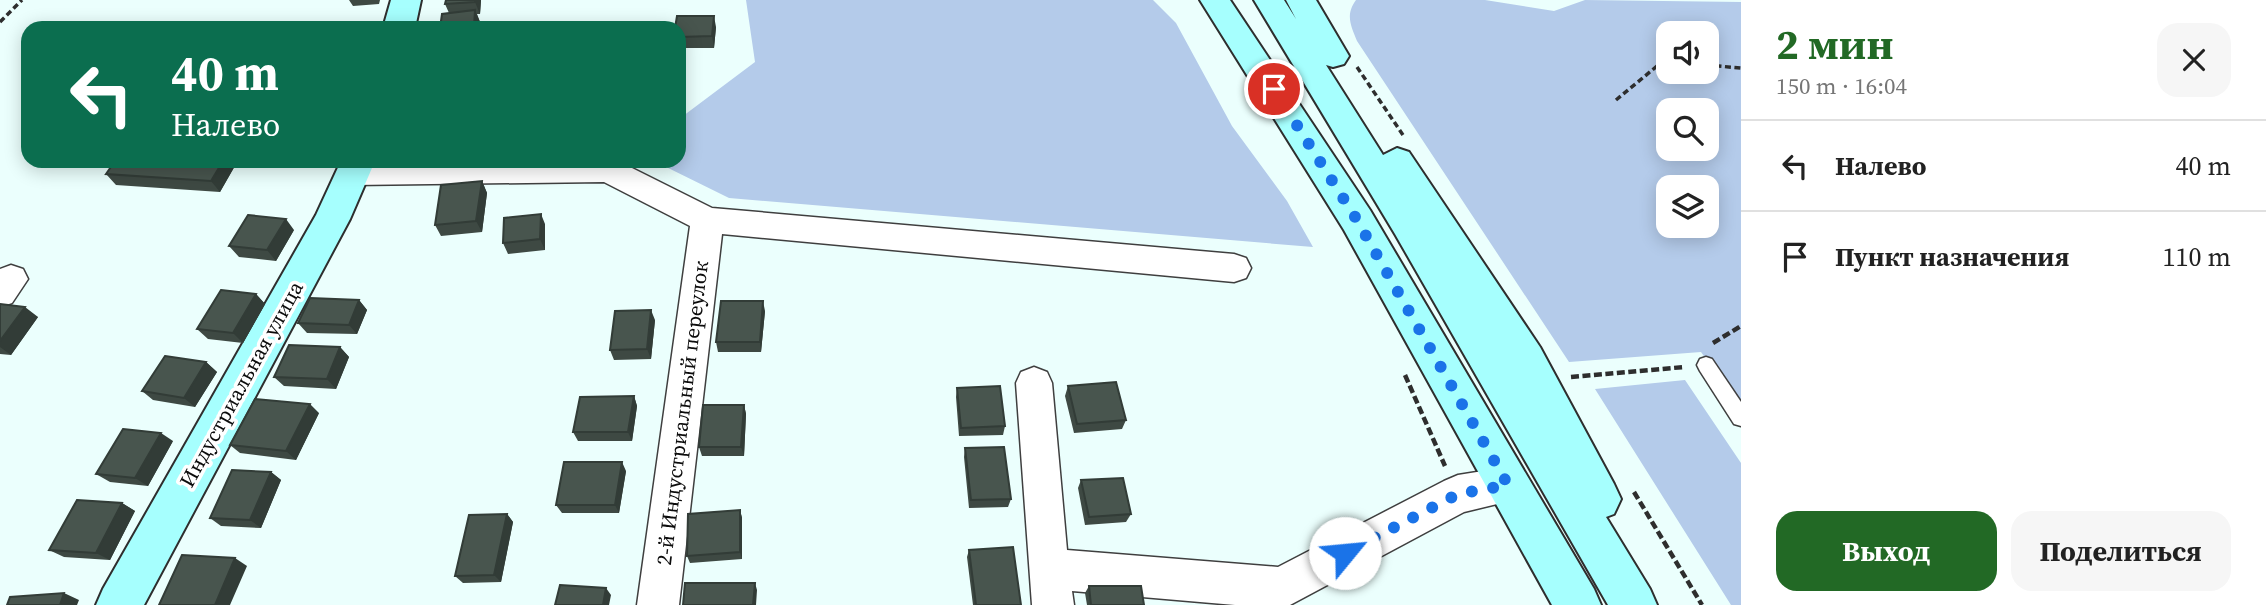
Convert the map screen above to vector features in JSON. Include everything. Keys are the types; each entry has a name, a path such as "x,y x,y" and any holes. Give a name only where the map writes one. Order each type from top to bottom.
{"main road":[{"path":"401,21 406,0"},
{"path":"1215,0 1357,220 1578,605"},
{"path":"1269,0 1306,18 1376,130 1527,359 1653,605"},
{"path":"1306,18 1408,224 1634,605"},
{"name":"Индустриальная улица","path":"119,605 332,219 355,168"}],"street":[{"path":"439,168 608,170 707,220 1234,268"},
{"name":"2-й Индустриальный переулок","path":"658,605 707,220"},
{"path":"1034,383 1050,587 1281,588 1458,494 1508,485"}],"lane":[{"path":"1706,365 1741,418"}],"path":[{"path":"0,22 22,0"},
{"path":"1719,66 1741,68"},
{"path":"1616,100 1656,67"},
{"path":"1566,377 1706,365 1707,346 1741,326"},
{"path":"1407,381 1458,494"}],"shaded area":[{"path":"746,0 1153,0 1176,23 1232,126 1287,201 1313,247 729,198 668,168 686,168 686,114 755,62"},
{"path":"1356,0 1485,0 1554,11 1585,0 1741,2 1741,409 1701,352 1569,362 1357,41 1350,20"},
{"path":"1685,380 1741,463 1741,605 1731,605 1595,389"}],"building":[{"path":"446,0 475,0 475,2 445,4"},
{"path":"475,10 474,21 441,21 442,14"},
{"path":"677,16 714,16 712,36 686,37 686,21 676,21"},
{"path":"110,168 219,168 211,181 106,174"},
{"path":"482,181 476,221 435,225 441,185"},
{"path":"541,214 540,239 503,243 504,218"},
{"path":"248,215 286,219 267,250 229,246"},
{"path":"221,290 256,294 233,333 197,329"},
{"path":"310,298 359,300 349,325 298,323"},
{"path":"721,301 763,301 760,342 716,342"},
{"path":"0,304 25,307 0,341"},
{"path":"651,310 647,349 610,350 615,311"},
{"path":"289,345 340,347 327,379 274,377"},
{"path":"165,356 206,362 184,398 142,391"},
{"path":"1116,382 1126,420 1077,424 1068,386"},
{"path":"1000,386 1005,426 961,428 957,388"},
{"path":"634,396 628,432 573,432 580,397"},
{"path":"255,399 310,404 286,451 230,445"},
{"path":"703,405 744,405 741,447 699,447"},
{"path":"123,429 161,433 135,478 96,474"},
{"path":"1004,447 1011,499 971,500 965,448"},
{"path":"564,462 622,462 615,505 556,505"},
{"path":"232,470 271,472 250,520 210,518"},
{"path":"1123,478 1131,514 1089,517 1081,480"},
{"path":"77,500 122,503 96,553 49,550"},
{"path":"740,510 740,552 687,556 688,514"},
{"path":"507,514 494,575 455,576 469,515"},
{"path":"1013,547 1021,605 976,605 969,550"},
{"path":"182,555 235,558 215,605 159,605"},
{"path":"685,583 755,583 753,605 683,605"},
{"path":"560,585 606,588 603,605 555,605"},
{"path":"1089,586 1141,586 1144,605 1091,605"},
{"path":"64,593 60,605 7,605 10,597"}],"route":[{"path":"1274,89 1357,220 1508,485 1458,494 1345,553"}]}
